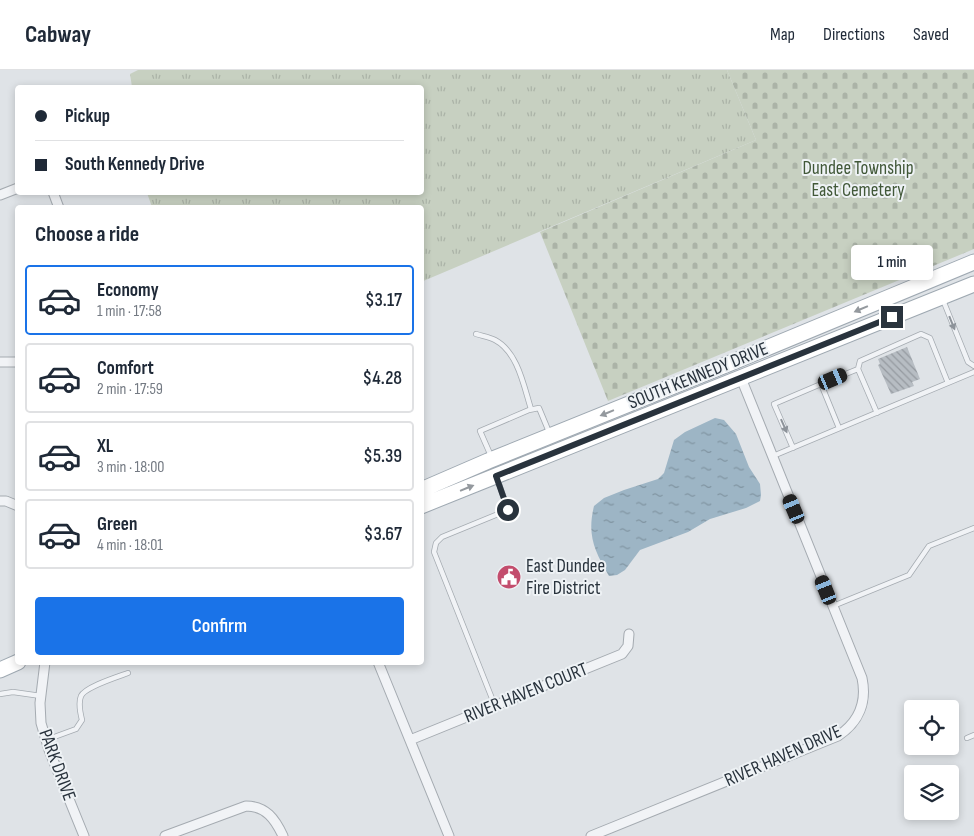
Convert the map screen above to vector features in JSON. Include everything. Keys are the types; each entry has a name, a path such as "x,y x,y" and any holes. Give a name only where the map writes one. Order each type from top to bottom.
{"main road":[{"name":"SOUTH KENNEDY DRIVE","path":"424,505 741,378 940,287 974,262"},
{"name":"SOUTH KENNEDY DRIVE","path":"424,486 940,287 974,284"},
{"path":"0,670 15,663"}],"street":[{"path":"0,195 15,189"},
{"path":"0,362 15,362"},
{"name":"RIVER HAVEN DRIVE","path":"591,836 834,738 849,727 862,706 864,698 863,683 741,378"},
{"path":"0,500 6,500 15,504"},
{"name":"RIVER HAVEN COURT","path":"410,740 622,654 628,646 629,634"},
{"name":"PARK DRIVE","path":"45,665 41,696 41,724 84,836"},
{"path":"379,665 449,836"},
{"path":"165,836 240,807 250,806 262,809 274,820 283,836"}],"lane":[{"path":"940,287 968,362 974,366"},
{"path":"476,334 494,340 504,347 516,364 531,409"},
{"path":"877,413 858,368 860,361 921,334 930,338 948,383"},
{"path":"793,448 774,404 858,368"},
{"path":"772,457 974,372"},
{"path":"821,384 839,428"},
{"path":"493,459 480,431 531,409 539,408 551,436"},
{"path":"495,706 434,552 436,544 442,537 508,510 496,476"},
{"path":"833,606 909,575 929,546 974,528"},
{"path":"46,740 76,728 82,720 79,705 81,696 86,690 128,673"},
{"path":"0,694 13,692 41,696"},
{"path":"968,738 974,735"}],"green space":[{"path":"138,70 727,70 756,140 424,281 424,205 151,205 148,195 424,195 424,85 132,85 130,74"},
{"name":"Dundee Township East Cemetery","path":"727,70 974,70 974,249 608,401 540,232 756,140"}],"water":[{"path":"715,418 724,420 736,434 749,467 760,484 760,501 746,508 710,519 688,532 640,550 625,570 617,575 609,576 593,542 591,526 594,506 604,498 658,479 664,473 674,440 685,432"}],"building":[{"path":"907,347 920,379 912,382 914,386 891,394 878,365 880,364 878,359"}],"place":[{"name":"East Dundee Fire District","path":"509,577"}],"route":[{"path":"508,510 496,476 892,317"}]}
